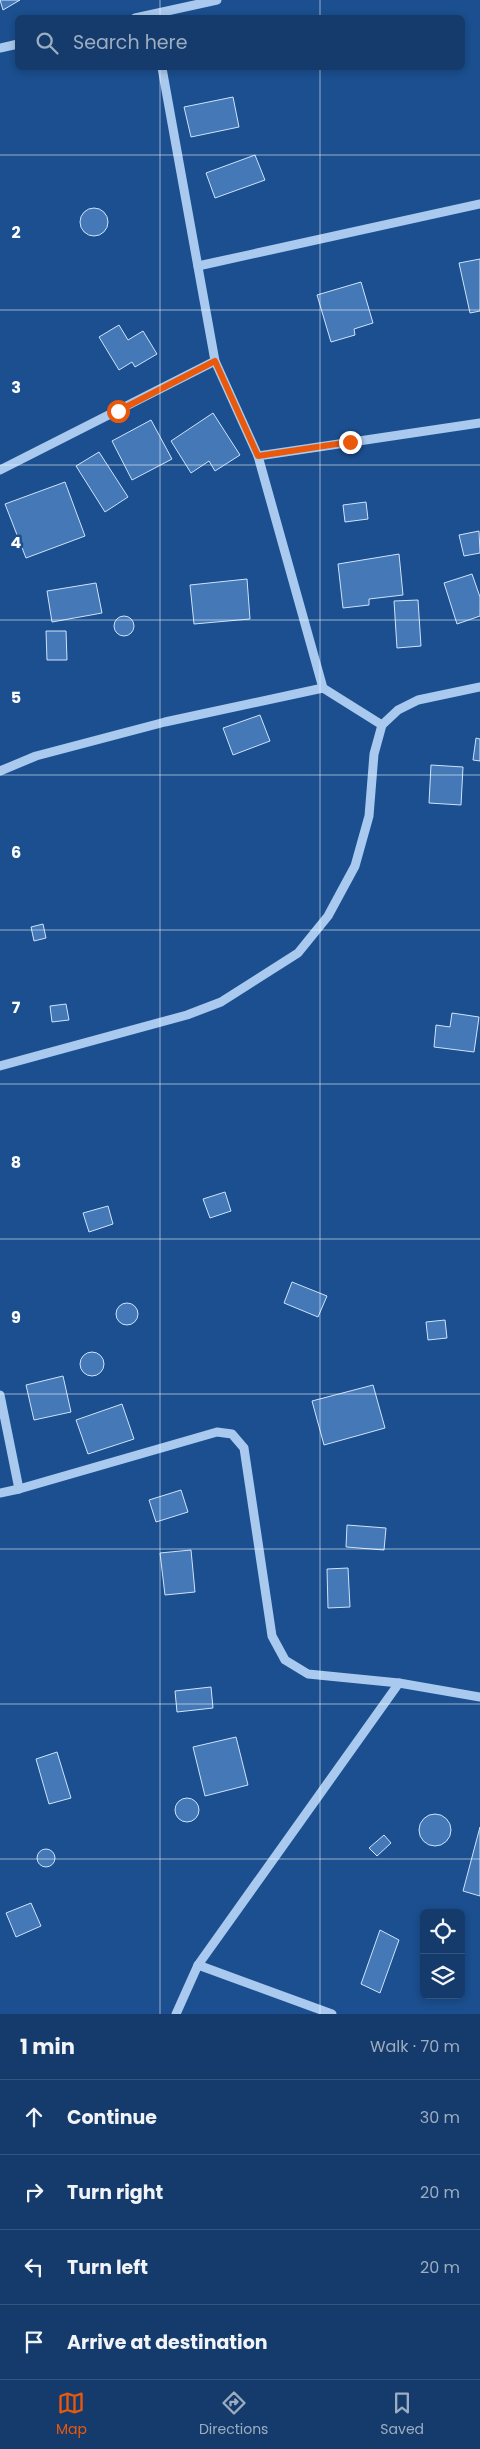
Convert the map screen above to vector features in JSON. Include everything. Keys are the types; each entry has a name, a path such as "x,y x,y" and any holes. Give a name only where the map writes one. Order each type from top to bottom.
{"street":[{"path":"157,15 217,0"},
{"path":"0,48 15,45"},
{"path":"162,70 215,361 258,456 323,688 382,725"},
{"path":"198,266 480,204"},
{"path":"0,470 215,361"},
{"path":"258,456 480,423"},
{"path":"0,1066 187,1015 221,1002 298,953 328,916 355,866 369,816 374,754 382,725 398,710 418,700 480,687"},
{"path":"0,770 36,756 165,722 323,688"},
{"path":"0,1395 19,1489"},
{"path":"0,1494 218,1432 232,1434 244,1448 272,1636 285,1660 308,1674 400,1684 480,1697"},
{"path":"176,2014 198,1965 400,1684"},
{"path":"198,1965 332,2014"}],"building":[{"path":"0,0 20,0 3,10"},
{"path":"233,97 239,127 191,137 184,107"},
{"path":"255,155 265,180 215,198 206,173"},
{"path":"94,208 104,212 108,222 104,232 94,236 84,232 80,222 84,212"},
{"path":"480,259 480,311 470,313 459,263"},
{"path":"361,282 373,323 354,329 355,335 331,342 317,295"},
{"path":"119,325 128,340 143,331 157,354 135,367 132,362 119,370 99,337"},
{"path":"213,413 240,455 215,471 209,461 191,473 171,441"},
{"path":"151,420 172,459 132,480 112,441"},
{"path":"99,452 128,497 105,512 76,466"},
{"path":"65,482 85,536 26,558 5,504"},
{"path":"366,502 368,519 345,522 343,505"},
{"path":"479,531 480,553 464,556 459,535"},
{"path":"399,554 403,595 369,599 369,605 343,608 338,564"},
{"path":"472,574 480,597 480,616 457,624 444,583"},
{"path":"247,579 250,619 194,624 190,585"},
{"path":"96,583 102,613 52,622 47,591"},
{"path":"418,600 421,646 397,648 394,601"},
{"path":"124,616 131,619 134,626 131,633 124,636 117,633 114,626 117,619"},
{"path":"46,631 66,631 67,660 47,660"},
{"path":"260,715 270,741 233,755 223,728"},
{"path":"476,738 480,739 480,761 473,760"},
{"path":"431,765 463,767 461,805 429,803"},
{"path":"43,924 46,938 34,941 31,927"},
{"path":"66,1004 69,1020 52,1022 50,1006"},
{"path":"452,1013 479,1017 474,1052 434,1047 436,1025 450,1027"},
{"path":"225,1192 231,1211 210,1218 203,1199"},
{"path":"108,1206 113,1224 89,1232 83,1213"},
{"path":"292,1282 327,1296 318,1317 284,1303"},
{"path":"127,1303 135,1306 138,1314 135,1322 127,1325 119,1322 116,1314 119,1306"},
{"path":"445,1320 447,1338 428,1340 426,1322"},
{"path":"92,1352 100,1356 104,1364 100,1372 92,1376 84,1372 80,1364 84,1356"},
{"path":"63,1376 71,1412 34,1420 26,1385"},
{"path":"373,1385 385,1428 324,1445 312,1401"},
{"path":"122,1404 134,1439 88,1454 76,1420"},
{"path":"181,1490 188,1512 156,1522 149,1500"},
{"path":"347,1525 386,1528 384,1550 346,1547"},
{"path":"191,1550 195,1592 165,1595 160,1553"},
{"path":"348,1568 350,1607 328,1608 327,1569"},
{"path":"211,1687 213,1708 177,1712 175,1691"},
{"path":"236,1737 248,1785 205,1796 193,1747"},
{"path":"57,1752 71,1798 49,1804 36,1759"},
{"path":"187,1798 196,1801 199,1810 196,1819 187,1822 178,1819 175,1810 178,1801"},
{"path":"435,1814 447,1818 451,1830 447,1842 435,1846 423,1842 419,1830 423,1818"},
{"path":"480,1827 480,1896 463,1891"},
{"path":"384,1835 391,1843 377,1856 369,1848"},
{"path":"46,1849 52,1852 55,1858 52,1864 46,1867 40,1864 37,1858 40,1852"},
{"path":"31,1903 41,1926 16,1937 6,1913"},
{"path":"380,1930 399,1940 380,1993 361,1984"}],"route":[{"path":"118,411 215,361 258,456 350,442"}]}
